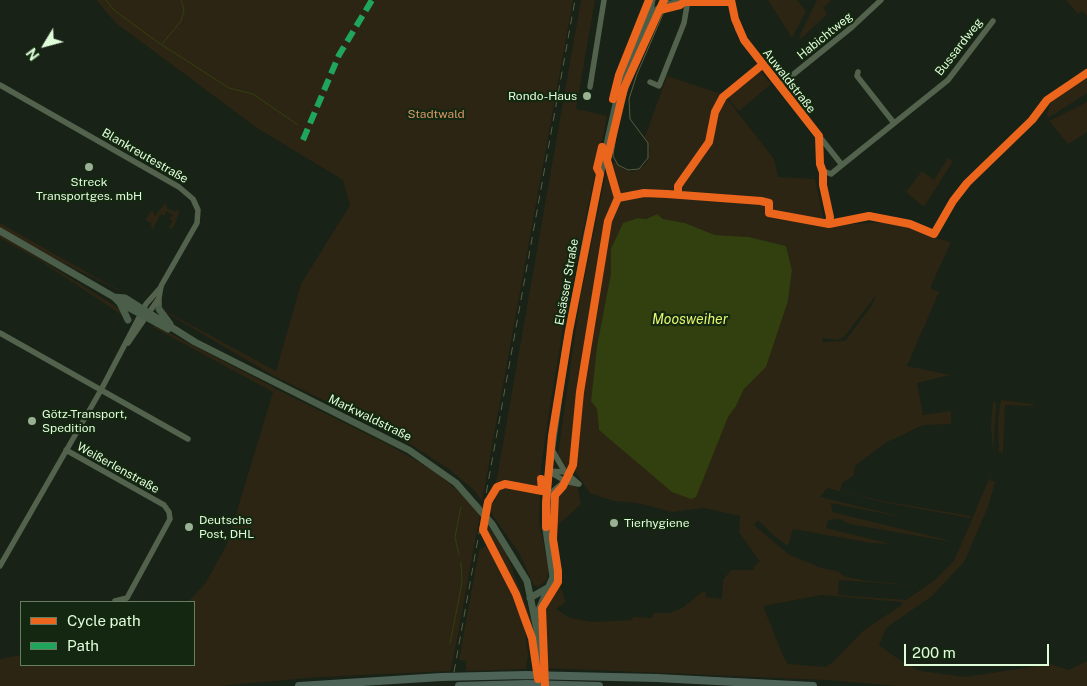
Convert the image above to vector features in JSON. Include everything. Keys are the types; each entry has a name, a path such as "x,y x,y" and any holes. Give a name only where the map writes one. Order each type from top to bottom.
{"highway":[{"path":"299,686 463,676 555,675 813,686"},
{"path":"461,686 527,684 599,686"}],"main road":[{"name":"Elsässer Straße","path":"535,619 554,570 546,533 548,471 569,332 602,162 625,72 650,7 659,0"},
{"path":"650,7 683,1"},
{"name":"Markwaldstraße","path":"0,231 114,297 120,303 144,313"},
{"name":"Markwaldstraße","path":"114,297 125,298 167,329 173,329 261,377 409,450 443,472 471,498 492,524 527,581 542,668"},
{"path":"120,303 128,320"},
{"path":"160,310 173,329"},
{"path":"530,598 549,587"},
{"path":"530,598 537,600 545,596"}],"street":[{"path":"590,87 604,0"},
{"name":"Habichtweg","path":"779,86 852,27 881,0"},
{"path":"650,82 659,86 684,23 683,1"},
{"name":"Auwaldstraße","path":"683,1 731,1 736,22 744,40 842,165"},
{"name":"Bussardweg","path":"842,165 948,80 993,21"},
{"path":"858,72 857,76 894,123"},
{"path":"1047,100 1087,73"},
{"name":"Blankreutestraße","path":"0,84 179,187 193,199 198,210 197,223 161,286 151,296 144,313"},
{"path":"819,136 821,170 831,174 842,165"},
{"name":"Blankreutestraße","path":"160,310 158,298 161,286"},
{"name":"Blankreutestraße","path":"144,313 158,298"},
{"name":"Weißerlenstraße","path":"124,347 130,332 144,313"},
{"name":"Weißerlenstraße","path":"0,566 144,313"},
{"path":"128,320 130,332"},
{"path":"0,333 188,439"},
{"path":"548,471 565,481 578,484 565,472 551,448"},
{"name":"Weißerlenstraße","path":"66,450 164,505 169,512 170,519 127,598 115,601"},
{"path":"548,471 565,472"},
{"path":"546,496 565,481"}],"green space":[{"name":"Stadtwald","path":"96,0 573,0 482,501 474,490 449,469 396,435 274,376 165,311 276,371 301,284 350,205 343,180 257,128 116,23"},
{"path":"581,0 595,0 576,109 607,116 563,328 548,418 541,468 539,522 549,570 546,581 538,587 534,585 519,553 487,507 489,503 495,501 494,494 499,488 496,483"},
{"path":"768,0 797,0 806,11 792,38"},
{"path":"817,0 832,0 823,8 827,14 801,39 799,37"},
{"path":"1066,0 1087,0 1087,16 1082,11 1078,14"},
{"path":"759,70 771,84 739,111 727,97"},
{"path":"667,76 724,95 774,159 778,177 815,179 824,222 816,222 831,225 894,222 896,216 909,221 917,226 917,229 936,238 951,242 930,288 939,292 907,366 950,375 917,383 923,415 951,411 951,424 923,425 885,443 855,466 854,475 842,483 840,491 888,502 971,516 970,518 887,503 827,488 820,497 911,519 831,503 832,512 959,543 849,524 840,519 828,520 826,528 891,544 872,543 793,529 788,546 774,536 758,520 754,525 788,554 821,568 837,571 846,577 868,581 923,586 839,580 838,595 906,600 935,580 954,561 993,470 990,480 995,482 988,507 964,562 932,596 886,628 879,645 898,659 920,671 966,677 1050,664 1068,670 1087,661 1087,686 899,686 827,680 546,668 543,609 559,584 566,602 556,609 570,618 593,622 632,620 633,617 652,618 654,613 669,613 682,608 705,590 706,597 722,599 723,580 731,570 754,570 754,566 760,562 739,532 740,516 704,508 672,512 637,503 613,501 590,493 574,470 566,468 558,454 580,300 607,168 615,162 622,169 631,172 640,169 647,163 650,150 645,137","holes":["657,214 663,219 685,223 715,235 749,237 786,246 792,270 788,301 766,367 744,389 728,417 713,451 613,440 599,430 597,409 591,401 597,346 611,273 611,249 638,218 645,219","877,294 872,305 845,341 822,342 823,338 837,340 844,337","821,595 902,602 902,605 864,630 826,667 788,664 763,606"]},
{"path":"1087,76 1087,93 1048,118 1047,114 1053,97"},
{"path":"1087,102 1087,132 1068,144 1049,121"},
{"path":"948,158 953,161 924,207 906,192 922,171 934,180"},
{"path":"166,202 167,208 175,212 177,209 179,213 174,226 171,229 168,228 173,221 169,219 173,215 166,211 165,216 161,214 152,230 151,223 145,220 152,210 155,216"},
{"path":"0,223 138,300 49,256 0,228"},
{"path":"0,234 112,304 121,310 122,315 39,260 0,238"},
{"path":"154,325 275,388 274,391 276,389 391,446 436,472 467,499 480,514 451,671 319,677 219,686 0,686 0,659 20,655 20,666 195,666 195,601 189,601 205,584 227,544 273,392 153,327"},
{"path":"1001,400 1033,404 1033,406 1005,405 1003,453 999,452 998,421"},
{"path":"993,402 996,403 993,454 991,425"},
{"path":"569,484 578,488 581,504 557,526 556,540 554,539 556,495 564,485"},
{"path":"485,521 506,554 531,617 538,661 535,658 533,639 526,618 524,619 528,656 526,669 466,671 466,661 459,660 479,550 490,544 484,531"}],"water":[{"name":"Moosweiher","path":"657,214 663,219 685,223 715,235 749,237 786,246 792,270 788,301 766,367 744,389 728,417 696,497 691,499 672,492 599,430 597,409 591,401 597,346 611,273 611,249 623,223 638,218 646,219"}],"waterway":[{"path":"106,0 114,10 156,41 229,88 253,94 298,125"},
{"path":"162,44 181,21 184,10 181,0"},
{"path":"459,555 455,537 461,507"},
{"path":"450,644 462,583 461,562"}],"tram line":[{"path":"667,0 629,85 618,121 613,156 618,165 628,170 639,169 648,158 648,143 630,119 629,99 637,74 669,0"}],"railway":[{"path":"454,672 575,0"}],"marked path":[{"path":"303,140 339,55 372,0"}],"cycle path":[{"path":"613,99 619,75 649,0"},
{"path":"545,686 542,608 558,582 553,539 555,495 563,486 573,465 580,392 608,221 618,198 607,160 624,88 664,0"},
{"path":"731,0 735,19 744,40 819,136 820,164 830,217 829,224"},
{"path":"660,10 680,5 684,2 731,2"},
{"path":"678,194 678,186 709,142 715,112 723,97 762,65"},
{"path":"618,198 644,193 761,201 769,203 769,213 829,224 869,216 910,224 934,234 953,201 967,183 1032,120 1047,100 1087,73"},
{"path":"546,527 546,502 552,436 569,331 600,174 597,168 602,147"},
{"path":"538,679 532,638 516,594 483,530 488,502 497,487 505,484 542,491 541,479"}],"place":[{"name":"Rondo-Haus","path":"587,96"},
{"name":"Streck Transportges. mbH","path":"89,167"},
{"name":"Götz-Transport, Spedition","path":"32,421"},
{"name":"Tierhygiene","path":"614,523"},
{"name":"Deutsche Post, DHL","path":"189,527"}]}
